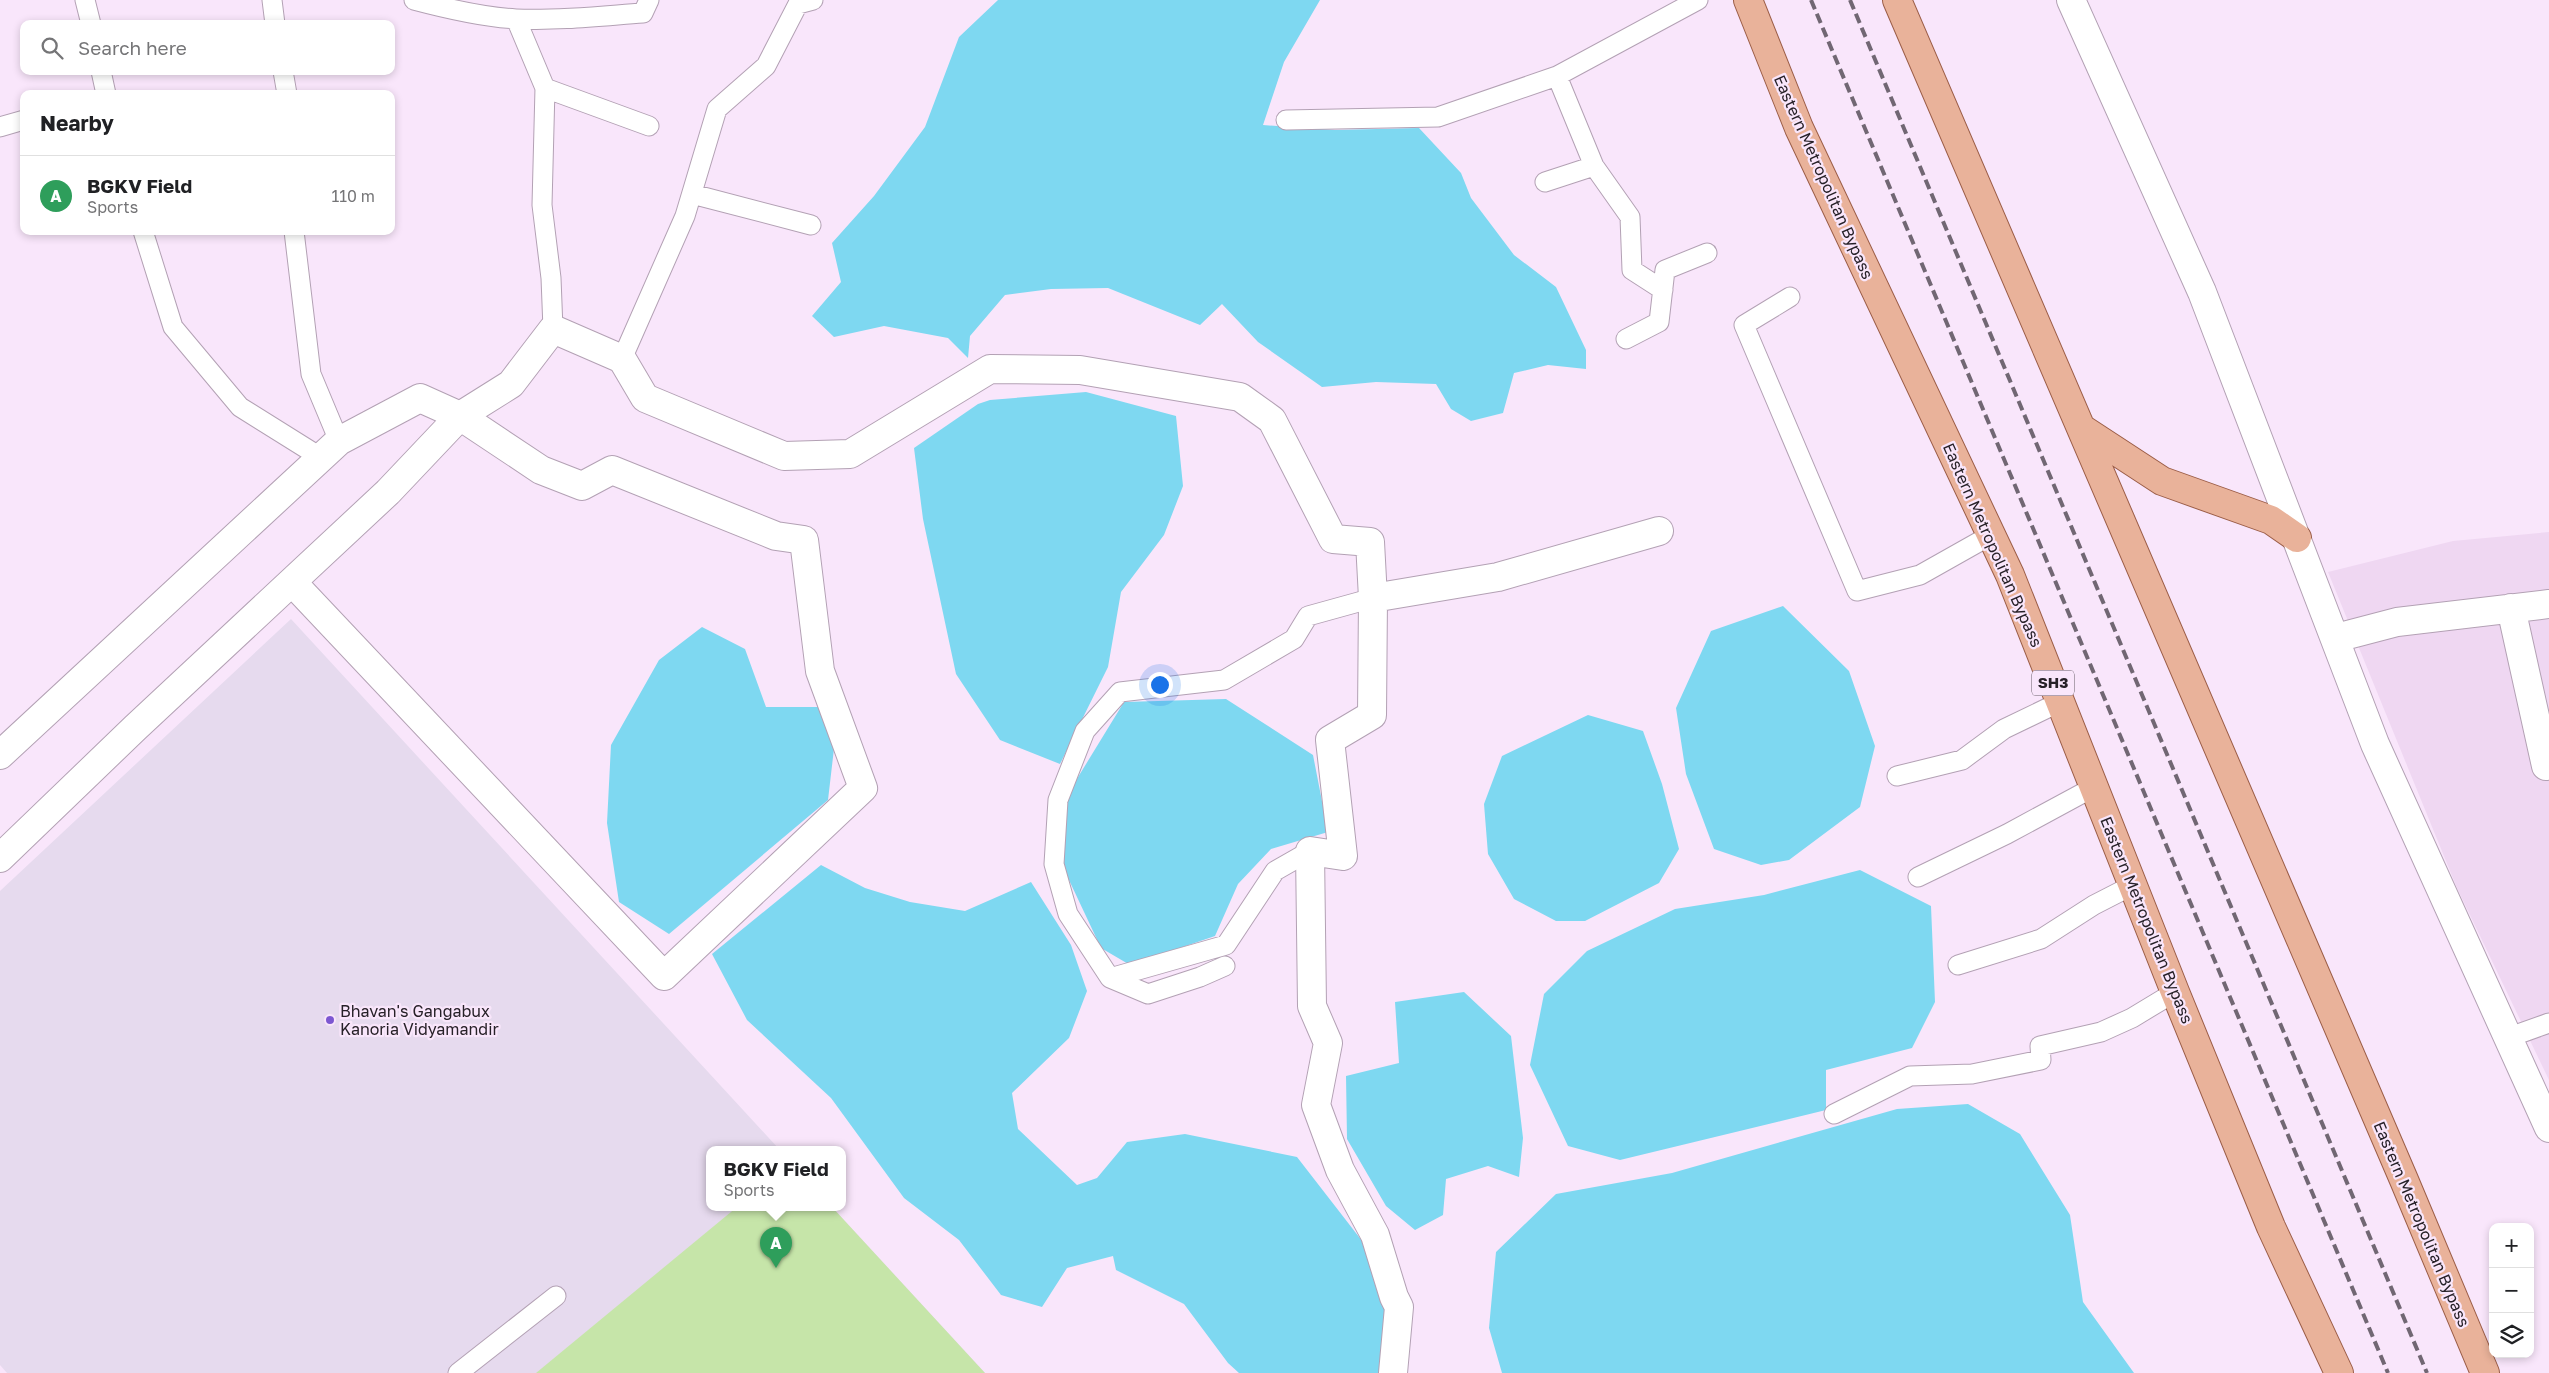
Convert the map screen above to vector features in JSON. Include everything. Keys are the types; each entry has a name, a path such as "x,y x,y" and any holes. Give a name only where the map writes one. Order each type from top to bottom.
{"main road":[{"name":"Eastern Metropolitan Bypass","path":"1748,0 1799,128 2010,575 2175,992 2271,1227 2339,1373"},
{"name":"Eastern Metropolitan Bypass","path":"1897,0 2400,1170 2485,1373"},
{"path":"2081,428 2162,481 2271,520 2297,538"}],"street":[{"path":"2071,0 2202,292 2375,744 2549,1128"},
{"path":"0,858 388,492 460,416 511,384 553,329 622,359 645,398 784,456 850,454 990,369 1080,370 1240,397 1272,420 1333,539 1370,542 1373,598 1372,714 1330,740 1343,856 1310,851 1312,1006 1328,1043 1316,1105 1340,1170 1375,1234 1399,1307 1393,1373"},
{"path":"0,755 329,449 420,398 460,416 541,470 582,486 612,470 776,536 804,540 820,671 863,788 664,976 292,582"},
{"path":"1373,598 1498,578 1660,531"},
{"path":"2336,638 2397,622 2549,604"},
{"path":"2511,608 2546,766 2549,765"}],"lane":[{"path":"86,0 90,20"},
{"path":"272,0 274,20"},
{"path":"421,1 452,10 516,19 643,13 648,0"},
{"path":"622,359 685,216 717,109 766,66 798,4 813,0"},
{"path":"1286,120 1438,117 1557,76 1698,0"},
{"path":"516,19 545,88 542,205 551,278 553,329"},
{"path":"102,75 105,90"},
{"path":"284,75 286,90"},
{"path":"1557,76 1594,166 1630,218 1632,270 1663,290"},
{"path":"545,88 649,126"},
{"path":"0,127 20,121"},
{"path":"1545,182 1594,166"},
{"path":"692,194 811,225"},
{"path":"144,235 173,327 240,407 329,449"},
{"path":"294,235 311,374 329,449"},
{"path":"1626,339 1659,322 1665,270 1707,253"},
{"path":"1790,297 1744,325 1857,591 1920,574 1991,535"},
{"path":"1225,966 1200,977 1148,994 1110,978 1068,914 1054,864 1058,800 1085,730 1120,692 1224,680 1294,639 1308,616 1373,598"},
{"path":"1897,776 1962,760 2004,729 2060,702"},
{"path":"1918,877 2006,834 2094,787"},
{"path":"1110,978 1226,945 1275,871 1310,851"},
{"path":"1958,965 2041,939 2094,905 2133,886"},
{"path":"1834,1114 1910,1076 1972,1074 2041,1060 2040,1046 2101,1032 2132,1018 2175,992"},
{"path":"2507,1038 2549,1023"},
{"path":"458,1373 556,1296"}],"shaded area":[{"path":"2549,532 2549,1080 2457,888 2328,572 2453,541"},
{"name":"Bhavan's Gangabux Kanoria Vidyamandir","path":"291,619 776,1146 706,1146 706,1211 836,1211 985,1373 7,1373 0,1365 0,891"}],"green space":[{"path":"732,1211 836,1211 985,1373 536,1373"}],"water":[{"path":"998,0 1320,0 1284,62 1263,125 1335,130 1419,128 1461,173 1471,198 1514,255 1556,287 1586,350 1586,369 1548,365 1514,373 1503,413 1471,421 1451,409 1436,384 1376,382 1322,387 1258,342 1222,304 1200,325 1108,288 1051,289 1005,295 970,336 968,358 948,338 884,326 834,337 812,316 841,282 832,243 874,196 925,127 959,37"},
{"path":"1086,392 1176,416 1183,486 1164,535 1121,592 1108,667 1060,764 1000,740 956,674 923,519 914,448 978,404 990,400"},
{"path":"1783,606 1849,671 1875,746 1860,807 1789,860 1761,865 1714,849 1686,774 1676,708 1711,631"},
{"path":"702,627 745,649 766,707 819,707 835,740 828,800 669,934 619,902 607,823 611,745 659,660"},
{"path":"1226,699 1313,755 1328,832 1271,849 1238,884 1215,936 1130,965 1101,948 1061,863 1064,800 1124,702"},
{"path":"1588,715 1643,731 1662,784 1679,849 1659,883 1585,921 1556,921 1514,899 1488,854 1484,804 1502,756"},
{"path":"821,865 865,888 910,902 965,911 1031,882 1071,945 1087,991 1069,1038 1012,1093 1018,1129 1077,1185 1097,1178 1127,1142 1185,1134 1297,1157 1366,1246 1397,1306 1383,1373 1239,1373 1228,1363 1184,1304 1116,1270 1113,1256 1067,1268 1042,1307 1001,1295 959,1240 904,1198 831,1098 747,1020 712,954"},
{"path":"1860,870 1931,906 1935,1002 1912,1048 1826,1070 1826,1110 1620,1160 1568,1146 1530,1065 1544,994 1587,951 1675,909 1764,895"},
{"path":"1464,992 1511,1036 1523,1138 1519,1177 1488,1166 1446,1179 1443,1215 1415,1230 1386,1206 1347,1139 1346,1076 1399,1063 1395,1002"},
{"path":"1968,1104 2020,1134 2070,1215 2083,1302 2134,1373 1502,1373 1489,1328 1496,1252 1556,1194 1672,1173 1897,1109"}],"railway":[{"path":"1811,0 2388,1373"},
{"path":"1850,0 2427,1373"}],"place":[{"name":"Bhavan's Gangabux Kanoria Vidyamandir","path":"330,1020"},
{"name":"BGKV Field","path":"776,1268"}]}
